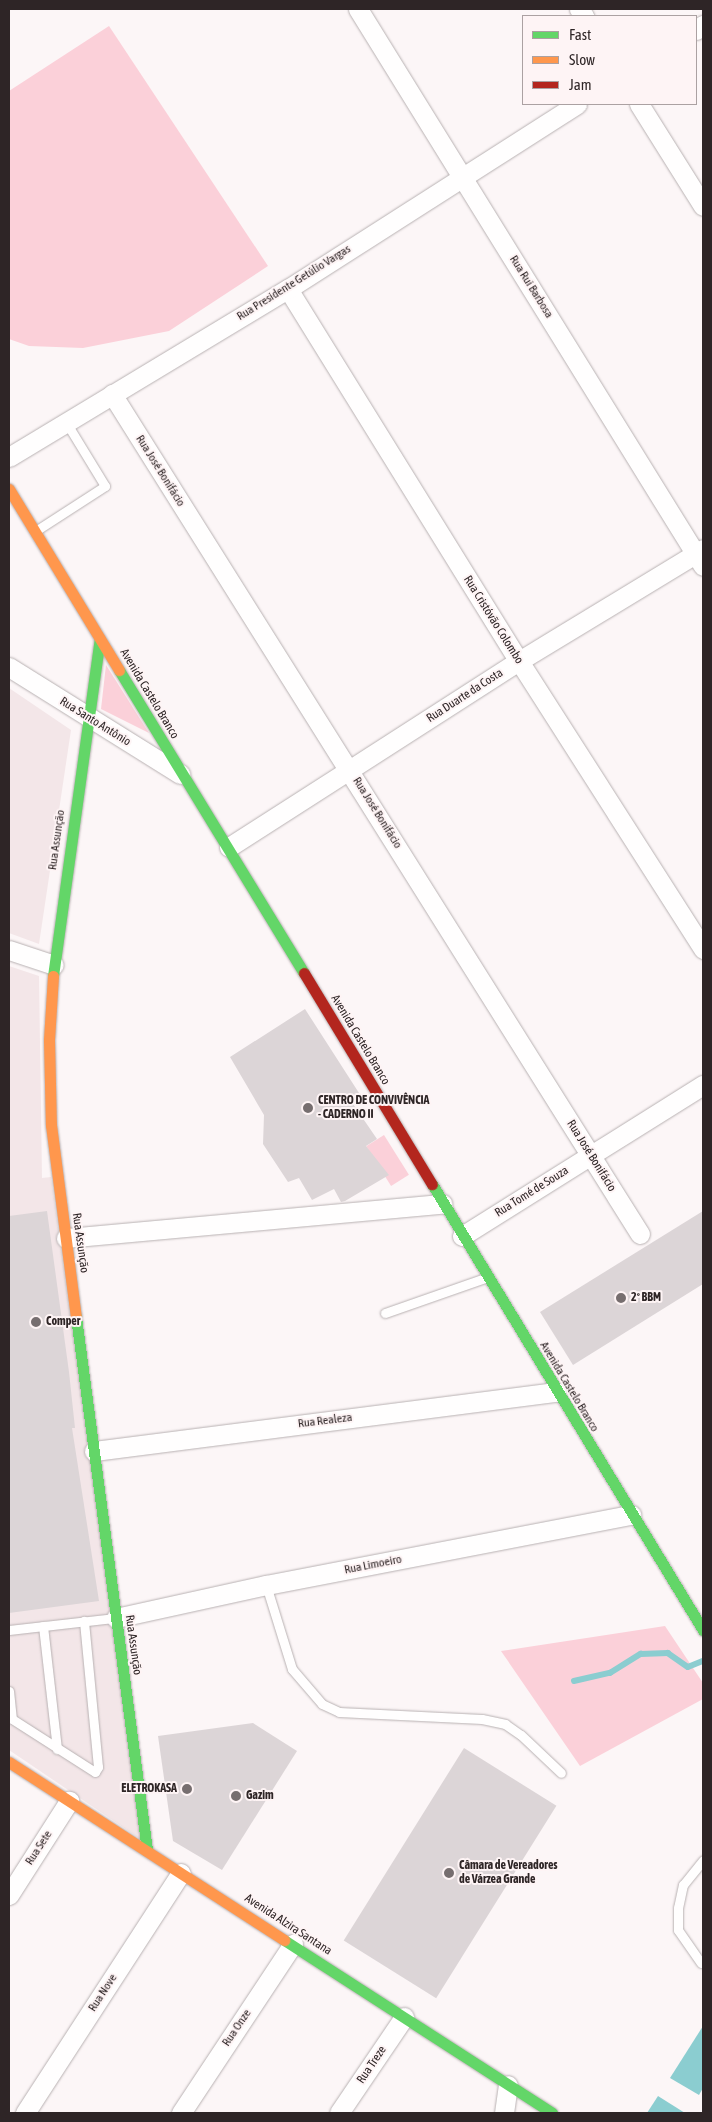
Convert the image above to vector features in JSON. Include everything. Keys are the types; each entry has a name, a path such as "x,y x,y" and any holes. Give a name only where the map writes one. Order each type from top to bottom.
{"street":[{"name":"Rua Rui Barbosa","path":"358,9 701,556"},
{"name":"Rua Presidente Getúlio Vargas","path":"9,457 288,289 575,105"},
{"path":"640,105 703,206"},
{"name":"Rua Cristóvão Colombo","path":"288,289 519,661 703,949"},
{"name":"Rua José Bonifácio","path":"112,394 350,769 640,1234"},
{"name":"Avenida Castelo Branco","path":"9,489 182,775 229,847 442,1204 703,1630"},
{"name":"Rua Duarte da Costa","path":"229,847 519,661 701,556"},
{"name":"Rua Assunção","path":"100,639 87,718 54,965 48,1040 51,1125 146,1850"},
{"name":"Rua Santo Antônio","path":"9,667 87,718 182,775"},
{"path":"9,950 54,965"},
{"name":"Rua Tomé de Souza","path":"462,1236 703,1085"},
{"path":"66,1238 442,1204"},
{"name":"Rua Realeza","path":"94,1450 556,1392"},
{"name":"Rua Limoeiro","path":"116,1618 266,1585 631,1515"},
{"name":"Avenida Alzira Santana","path":"9,1762 294,1944 552,2113"},
{"name":"Rua Sete","path":"9,1895 69,1801"},
{"name":"Rua Nove","path":"24,2113 181,1873"},
{"name":"Rua Onze","path":"181,2113 294,1944"},
{"name":"Rua Treze","path":"339,2113 404,2016"},
{"path":"504,2113 508,2085"}],"lane":[{"path":"35,532 105,486 66,422"},
{"path":"385,1312 488,1277"},
{"path":"266,1585 292,1669 322,1704 339,1712 482,1719 505,1724 521,1735 561,1773"},
{"path":"9,1630 116,1618"},
{"path":"9,1691 10,1718 91,1772 98,1767 84,1622"},
{"path":"43,1626 57,1749"},
{"path":"701,1963 678,1930 678,1908 683,1885 703,1860"}],"shaded area":[{"path":"109,26 268,266 169,331 83,348 29,346 9,339 9,91"},
{"path":"106,665 149,733 101,709"},
{"path":"9,688 71,730 39,944 9,933"},
{"path":"9,966 39,976 42,1178 51,1177 142,1840 9,1750"},
{"path":"384,1135 409,1175 391,1186 366,1146"},
{"path":"665,1626 703,1683 703,1699 580,1766 501,1651"}],"water":[{"path":"703,2026 703,2088 699,2095 670,2078"},
{"path":"658,2096 685,2113 647,2113"}],"building":[{"name":"CENTRO DE CONVIVÊNCIA - CADERNO II","path":"305,1009 359,1093 351,1101 377,1139 366,1146 389,1175 341,1202 334,1189 312,1200 299,1178 288,1182 263,1144 264,1115 230,1057"},
{"path":"47,1211 69,1372 75,1428 72,1428 99,1601 9,1613 9,1216"},
{"name":"2º BBM","path":"703,1211 703,1284 573,1365 540,1312"},
{"path":"253,1723 297,1751 222,1870 173,1841 158,1736"},
{"name":"Câmara de Vereadores de Várzea Grande","path":"464,1748 556,1806 436,1998 344,1941"}],"waterway":[{"path":"574,1681 610,1673 641,1654 668,1653 688,1667 703,1661"}],"traffic: fast":[{"path":"53,976 100,639"},
{"path":"119,670 304,973"},
{"path":"432,1184 703,1630"},
{"path":"76,1317 147,1850"},
{"path":"284,1940 552,2113"}],"traffic: slow":[{"path":"9,489 119,670"},
{"path":"53,976 49,1040 51,1125 76,1317"},
{"path":"9,1762 284,1940"}],"traffic: jam":[{"path":"304,973 432,1184"}],"place":[{"name":"CENTRO DE CONVIVÊNCIA - CADERNO II","path":"308,1108"},
{"name":"2º BBM","path":"621,1298"},
{"name":"Comper","path":"36,1322"},
{"name":"ELETROKASA","path":"187,1789"},
{"name":"Gazim","path":"236,1796"},
{"name":"Câmara de Vereadores de Várzea Grande","path":"449,1873"}]}
